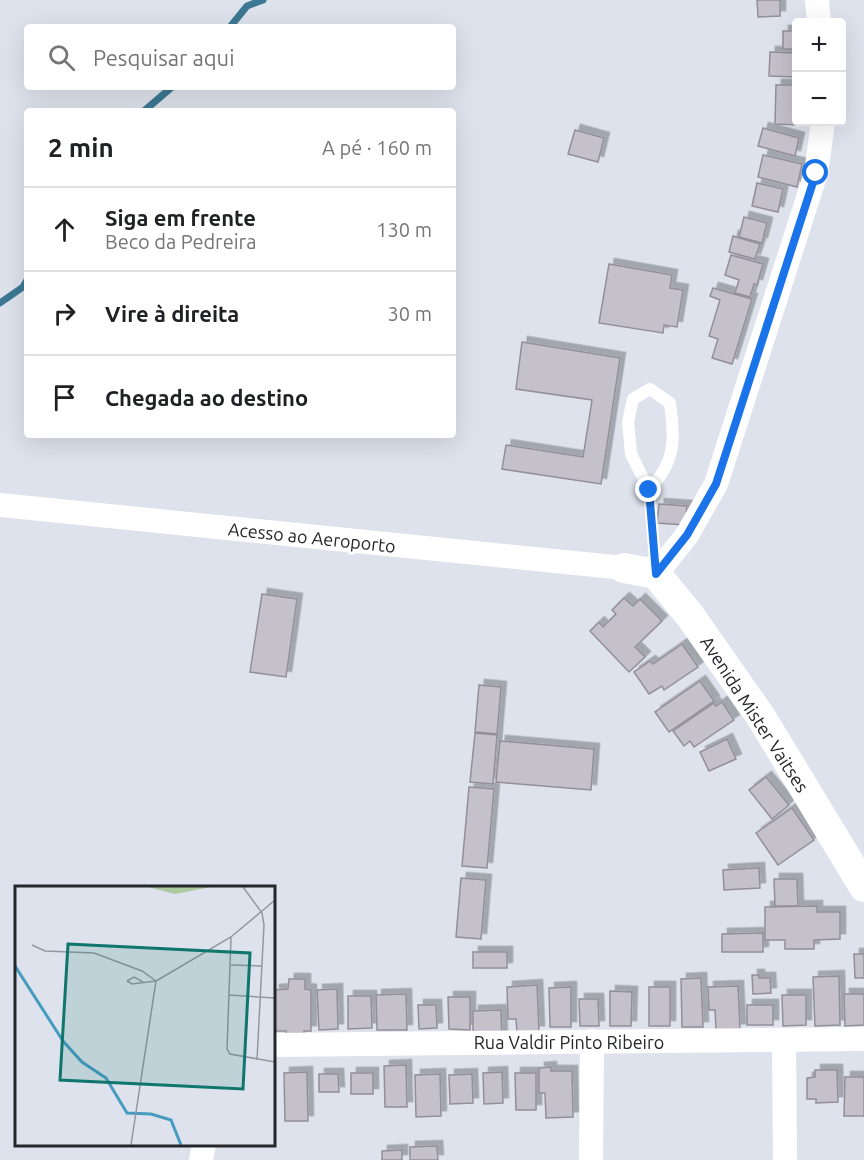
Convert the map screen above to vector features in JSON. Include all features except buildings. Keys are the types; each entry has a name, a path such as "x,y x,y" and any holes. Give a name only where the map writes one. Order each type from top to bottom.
{"street":[{"path":"817,0 819,18"},
{"path":"624,568 656,574 687,535 716,484 816,173 822,126"},
{"name":"Acesso ao Aeroporto","path":"0,505 624,568"},
{"name":"Avenida Mister Vaitses","path":"656,574 691,617 761,717 864,887"},
{"name":"Rua Valdir Pinto Ribeiro","path":"274,1045 864,1040"},
{"path":"591,1160 592,1041"},
{"path":"784,1041 785,1160"},
{"path":"201,1160 204,1145"}],"lane":[{"path":"649,490 667,468 674,433 670,403 650,389 633,399 628,422 631,454 649,490 656,574"}],"waterway":[{"path":"232,24 247,6 263,0"},
{"path":"148,108 168,90"},
{"path":"0,303 24,285"}],"route":[{"path":"649,490 656,574 687,535 716,484 816,173"}]}
